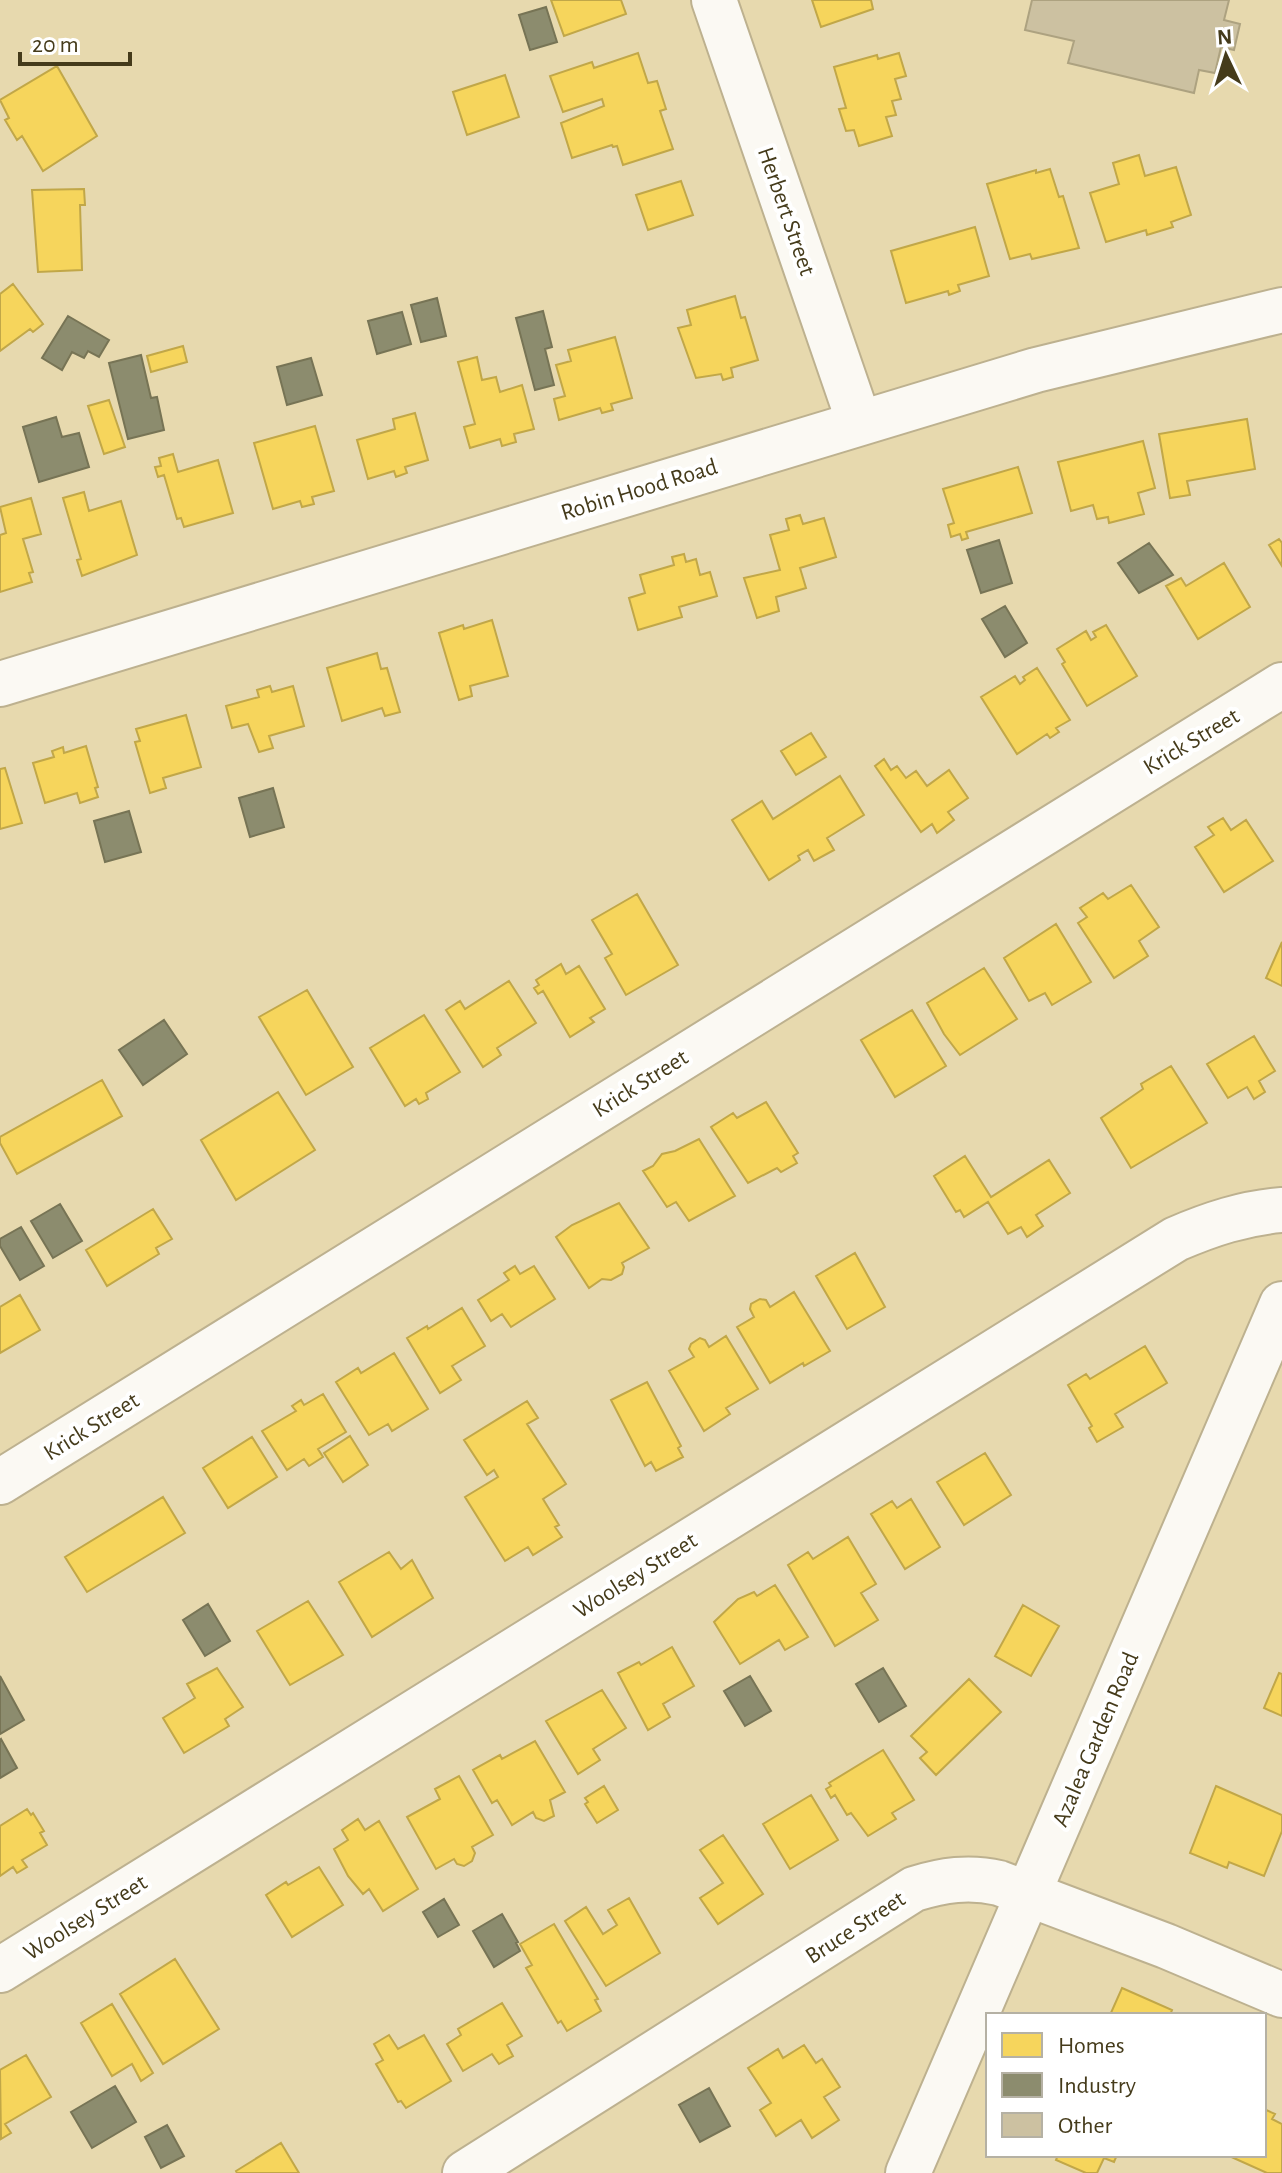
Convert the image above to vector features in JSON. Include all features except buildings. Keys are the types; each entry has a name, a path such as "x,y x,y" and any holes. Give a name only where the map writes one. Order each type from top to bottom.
{"street":[{"name":"Herbert Street","path":"714,0 859,422"},
{"name":"Robin Hood Road","path":"0,684 1036,370 1282,310"},
{"name":"Krick Street","path":"0,1482 1282,685"},
{"name":"Woolsey Street","path":"0,1970 1176,1239 1211,1224 1257,1212 1282,1210"},
{"name":"Azalea Garden Road","path":"908,2173 1282,1304"},
{"name":"Bruce Street","path":"465,2173 914,1889 943,1880 981,1879 1029,1894 1166,1946 1282,1995"}]}
